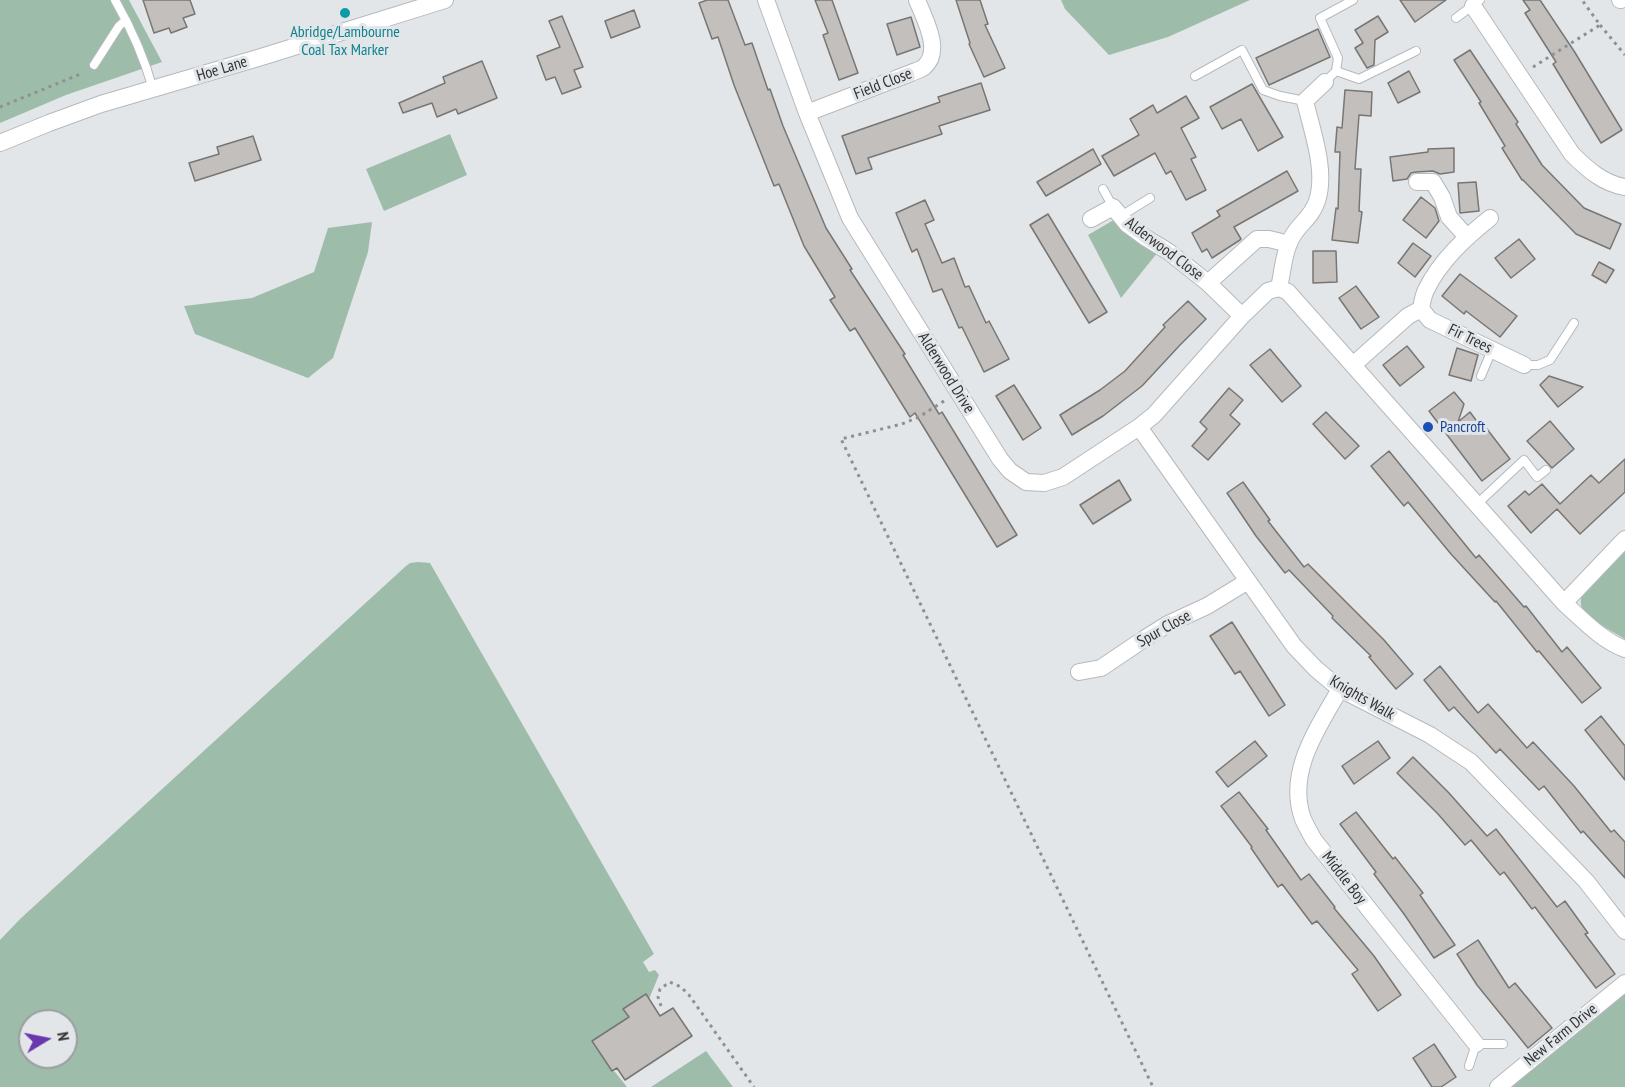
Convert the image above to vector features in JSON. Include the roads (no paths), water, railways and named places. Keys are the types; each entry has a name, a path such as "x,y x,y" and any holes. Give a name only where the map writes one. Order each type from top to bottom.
{"street":[{"name":"Hoe Lane","path":"0,143 101,104 445,0"},
{"name":"Alderwood Drive","path":"766,0 807,112 850,218 1000,459 1010,471 1026,482 1044,483 1063,477 1139,427 1154,414 1242,316 1268,291 1279,288"},
{"name":"Field Close","path":"807,112 925,66 932,56 933,40 917,0"},
{"path":"1476,3 1519,76 1572,154 1588,170 1617,186 1625,187"},
{"path":"1330,77 1305,101 1318,157 1320,188 1317,203 1308,219 1296,230 1288,244 1279,288 1288,292 1564,603 1614,644 1625,649"},
{"path":"1417,182 1433,182 1442,197 1449,217 1467,237"},
{"name":"Alderwood Close","path":"1091,219 1117,211 1127,224 1169,252 1208,283"},
{"path":"1353,365 1408,316 1421,309 1425,291 1443,263 1467,237 1490,218"},
{"path":"1242,316 1208,283 1257,239 1269,239 1288,244"},
{"name":"Fir Trees","path":"1421,309 1430,320 1524,365"},
{"name":"Knights Walk","path":"1139,427 1294,646 1316,669 1340,689 1430,735 1471,762 1586,881 1625,931"},
{"path":"1564,603 1625,539"},
{"name":"Spur Close","path":"1079,672 1101,668 1160,629 1207,606 1248,581"},
{"name":"Middle Boy","path":"1340,689 1307,748 1300,772 1299,796 1303,819 1314,840 1476,1044"},
{"name":"New Farm Drive","path":"1498,1087 1625,983"}],"lane":[{"path":"115,0 145,62 153,88"},
{"path":"1353,0 1320,18 1338,58 1330,77 1359,79 1416,51"},
{"path":"1456,18 1476,3"},
{"path":"94,65 119,26 126,20"},
{"path":"1195,76 1242,50 1263,90 1305,101"},
{"path":"1103,189 1117,211 1150,198"},
{"path":"1524,365 1538,365 1550,360 1574,323"},
{"path":"1481,376 1492,350"},
{"path":"1476,505 1524,460 1538,477 1546,470"},
{"path":"1469,1066 1476,1044 1503,1044"}],"place":[{"name":"Abridge/Lambourne Coal Tax Marker","path":"345,13"},
{"name":"Pancroft","path":"1428,427"}]}
